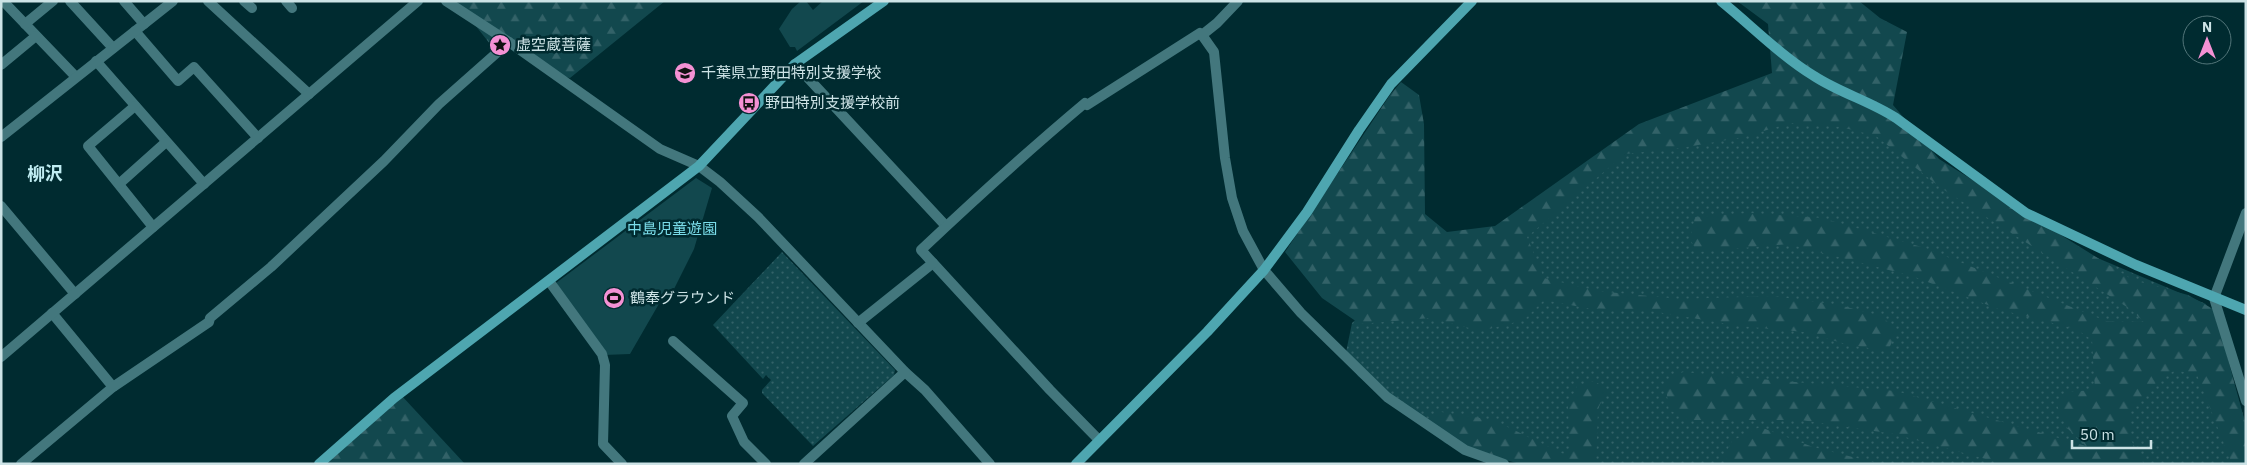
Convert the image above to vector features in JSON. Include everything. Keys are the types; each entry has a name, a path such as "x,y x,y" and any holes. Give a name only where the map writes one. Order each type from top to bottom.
{"street":[{"path":"4,1 76,77"},
{"path":"25,24 53,1"},
{"path":"70,1 113,48"},
{"path":"124,1 144,24"},
{"path":"1,137 173,1"},
{"path":"208,1 309,94"},
{"path":"1,357 418,1"},
{"path":"446,1 509,42 660,149 699,166 758,217 905,372 925,390 990,464"},
{"path":"318,464 394,398 699,166 794,64 884,1"},
{"path":"1099,440 1050,390 921,250 944,225 1086,103 1087,105 1200,33 1202,35 1218,23 1238,1"},
{"path":"1076,464 1207,332 1264,270 1307,212 1359,130 1391,84 1472,1"},
{"path":"1721,1 1803,69 1828,84 1875,105 1896,118 2026,214 2136,265 2246,310"},
{"path":"134,31 178,81 194,67 258,138"},
{"path":"1202,35 1214,52 1225,158 1232,198 1243,231 1264,270 1301,313 1387,398 1465,450 1504,464"},
{"path":"1,65 36,36"},
{"path":"21,464 113,387 209,322 210,318 271,267 384,161 439,104 509,42"},
{"path":"96,61 204,184"},
{"path":"794,64 944,225"},
{"path":"135,106 88,146 154,227"},
{"path":"118,184 166,142"},
{"path":"1,206 76,294"},
{"path":"2246,214 2214,298 2246,401"},
{"path":"858,323 933,263"},
{"path":"549,281 602,354 605,365 603,444 622,464"},
{"path":"52,313 113,387"},
{"path":"673,341 743,404 732,416 744,442 766,464"},
{"path":"804,464 905,372"}],"green space":[{"path":"456,1 665,1 570,78 565,77 514,43 498,54"},
{"path":"801,1 806,1 813,10 823,1 864,1 797,51 795,47 790,47 779,29 792,9"},
{"path":"1737,1 1859,1 1880,18 1907,32 1893,105 1939,159 2133,280 2188,295 2215,310 2246,427 2246,464 2232,464 2197,375 2175,370 2156,383 2129,413 2131,440 2144,464 2004,464 1894,434 1801,420 1689,420 1669,410 1665,381 1683,372 1896,391 2086,446 2066,427 2057,405 2065,392 2095,390 2092,340 2076,329 2001,310 1912,276 1788,244 1697,252 1690,239 1695,217 1749,213 1822,218 1925,248 2106,321 2144,322 2130,309 1941,188 1876,136 1841,127 1790,123 1744,137 1681,148 1625,154 1527,237 1544,278 1597,291 1680,299 1773,296 1839,305 1881,316 1897,330 1888,351 1849,345 1804,332 1740,326 1651,311 1586,308 1544,300 1524,320 1481,331 1430,318 1360,324 1322,298 1285,252 1390,95 1401,82 1419,95 1424,124 1425,214 1447,232 1495,226 1639,124 1772,73 1768,24"},
{"path":"1879,118 2018,221 2081,251 2206,304 2229,366 2246,425 2246,464 1536,464 1441,430 1375,390 1358,376 1345,357 1352,323 1401,276 1531,228 1570,184 1683,122"},
{"name":"鶴奉グラウンド","path":"696,178 712,188 694,249 674,289 660,302 630,354 604,355 556,283"},
{"path":"782,252 895,370 894,375 813,446 762,393 762,390 771,380 766,375 763,379 713,325"},
{"path":"1594,381 1607,389 1598,409 1596,464 1520,464 1445,443 1430,426 1435,411 1493,420 1570,457 1568,406 1577,386"},
{"path":"401,395 465,464 322,464"},
{"path":"1760,427 1813,447 1880,464 1731,464 1724,456 1732,441"}],"place":[{"name":"虚空蔵菩薩","path":"500,45"},
{"name":"千葉県立野田特別支援学校","path":"685,73"},
{"name":"野田特別支援学校前","path":"749,103"},
{"name":"鶴奉グラウンド","path":"614,298"}],"district":[{"name":"柳沢","path":"45,174"}],"park label":[{"name":"中島児童遊園","path":"672,229"}]}
